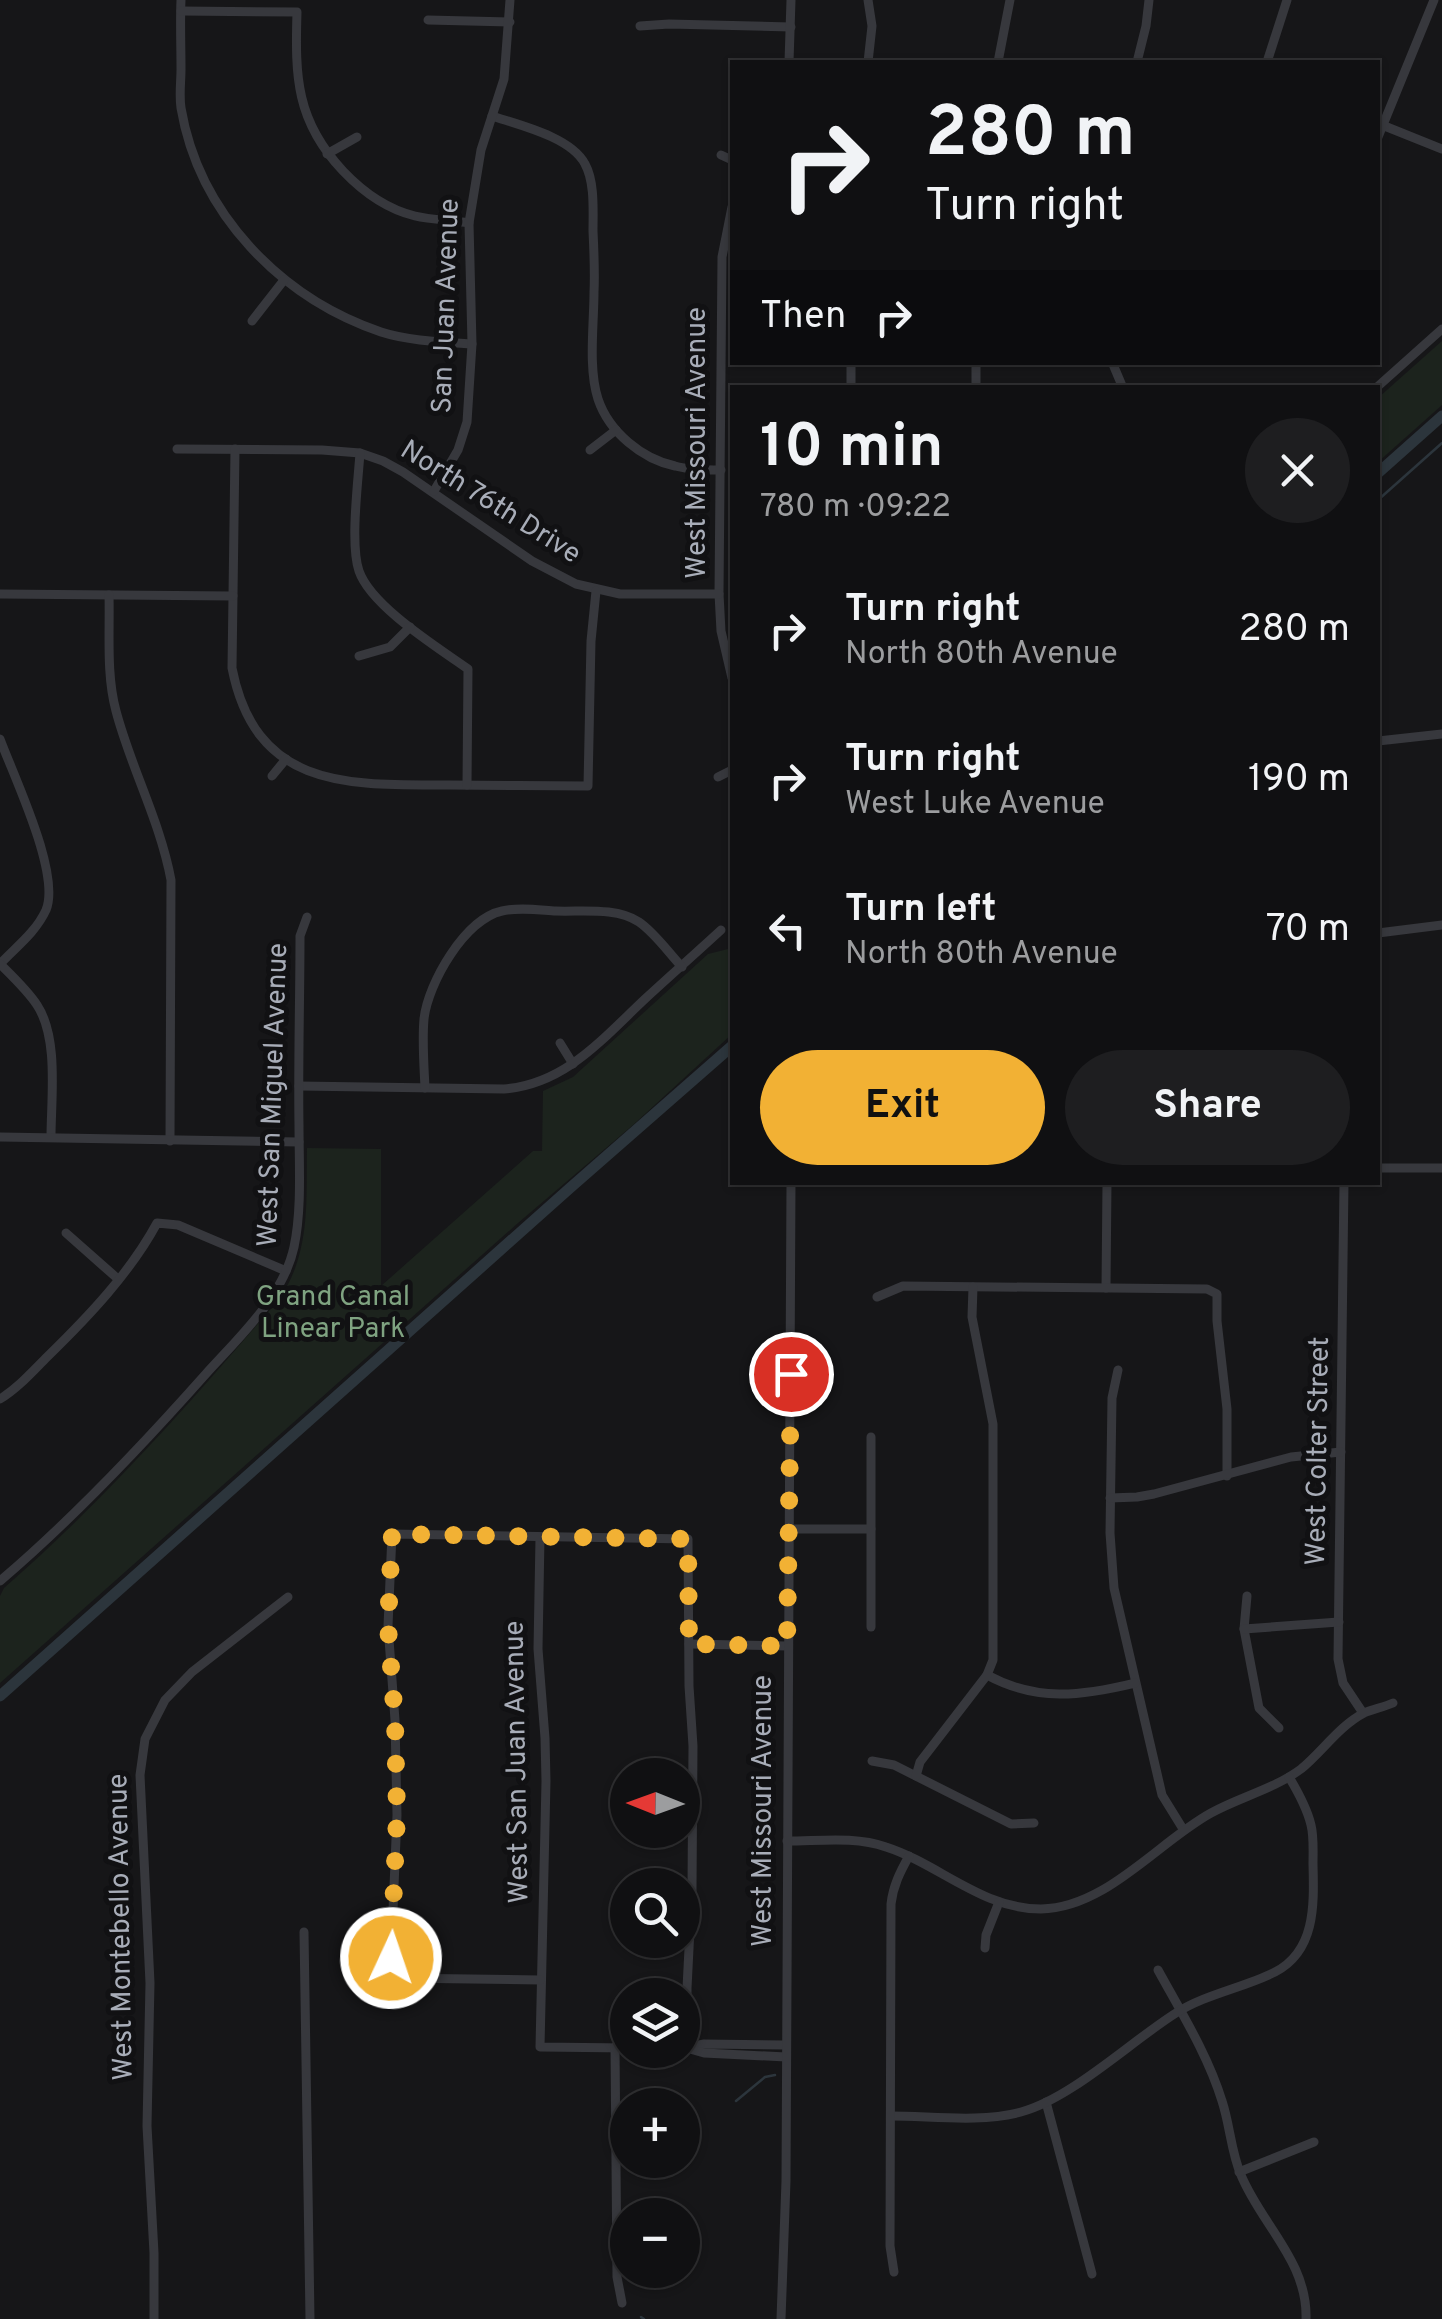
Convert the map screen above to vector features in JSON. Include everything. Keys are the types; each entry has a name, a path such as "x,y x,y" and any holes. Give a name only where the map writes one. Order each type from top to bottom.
{"street":[{"name":"San Juan Avenue","path":"434,491 458,450 468,422 472,344 469,222 482,150 504,80 510,0"},
{"path":"789,60 791,0"},
{"path":"868,0 872,26 868,60"},
{"path":"998,60 1010,0"},
{"path":"1138,60 1149,0"},
{"path":"1268,60 1288,0"},
{"path":"1380,131 1434,0"},
{"path":"469,222 415,216 390,208 361,190 326,154 310,127 302,102 296,57 297,12 180,6 180,102 186,131 197,165 232,227 257,256 284,280 350,320 385,333 472,344"},
{"path":"428,20 510,22"},
{"path":"640,26 791,28"},
{"path":"492,116 560,141 586,164 592,193 592,349 598,400 616,430 655,460 692,469 720,470"},
{"path":"1382,125 1442,149"},
{"path":"326,154 357,137"},
{"path":"577,154 589,144"},
{"path":"720,155 730,159"},
{"name":"West Missouri Avenue","path":"730,217 722,257 719,594 721,632 730,670"},
{"path":"252,321 284,280"},
{"path":"1379,385 1442,329"},
{"path":"590,450 616,430"},
{"name":"North 76th Drive","path":"177,449 360,454 383,461 434,491 557,576 620,594 719,594"},
{"path":"235,449 232,668 236,689 242,707 268,744 302,770 349,783 588,786 596,590"},
{"path":"360,454 355,550 358,570 370,592 468,670 467,785"},
{"path":"0,594 233,596"},
{"path":"109,595 111,683 116,712 165,848 170,880 170,1141"},
{"path":"359,656 390,647 410,627"},
{"path":"1380,742 1442,734"},
{"path":"0,739 46,860 49,882 48,907 35,929 0,964 40,1008 46,1026 51,1060 51,1137"},
{"path":"272,776 286,758"},
{"path":"718,777 730,771"},
{"path":"424,1088 424,1016 430,997 450,956 473,928 489,916 512,910 624,916 642,924 682,966"},
{"name":"West San Miguel Avenue","path":"0,1581 95,1492 172,1412 240,1337 275,1293 286,1270 295,1244 300,936 307,917"},
{"path":"1380,933 1442,925"},
{"path":"299,1086 520,1088 546,1080 574,1064 721,930"},
{"path":"560,1043 574,1064"},
{"path":"0,1136 299,1142"},
{"path":"1380,1168 1442,1168"},
{"name":"West Missouri Avenue","path":"781,2319 786,2180 792,1185"},
{"path":"1106,1288 1107,1185"},
{"name":"West Colter Street","path":"1344,1185 1340,1674 1363,1714"},
{"path":"0,1399 13,1392 67,1338 138,1254 157,1222 178,1225 286,1270"},
{"path":"66,1233 118,1279"},
{"path":"877,1298 903,1286 1207,1289 1218,1294 1217,1321 1227,1409 1227,1476"},
{"path":"916,1776 920,1762 987,1675 993,1660 994,1424 972,1316 973,1287"},
{"path":"1118,1370 1112,1398 1111,1568 1162,1795 1183,1828"},
{"path":"870,1626 871,1437"},
{"path":"1110,1498 1137,1497 1304,1454 1341,1452"},
{"path":"789,1530 871,1529"},
{"path":"540,1980 394,1978 391,1958 397,1796 388,1626 392,1534 688,1539 693,1746 688,1978"},
{"name":"West San Juan Avenue","path":"540,1537 538,1649 546,1781 540,2047 610,2048"},
{"path":"1246,1596 1244,1629 1259,1708 1279,1728"},
{"name":"West Montebello Avenue","path":"154,2319 147,2126 150,1983 141,1792 145,1738 165,1700 192,1672 288,1597"},
{"path":"1244,1629 1339,1622"},
{"path":"689,1644 787,1646"},
{"path":"987,1675 1018,1689 1044,1694 1077,1694 1135,1684"},
{"path":"787,1841 874,1843 909,1856 999,1902 1045,1909 1080,1901 1134,1869 1183,1828 1289,1777 1363,1714 1393,1704"},
{"path":"872,1762 894,1765 1010,1824 1034,1824"},
{"path":"891,2116 1004,2115 1046,2102 1180,2010 1277,1971 1295,1958 1307,1937 1314,1911 1312,1829 1306,1808 1289,1777"},
{"path":"894,2272 890,2246 891,1904 892,1890 909,1856"},
{"path":"985,1948 999,1902"},
{"path":"304,1932 310,2319"},
{"path":"1158,1970 1216,2085 1239,2172 1286,2250 1302,2286 1306,2319"},
{"path":"700,2045 786,2045"},
{"path":"700,2052 786,2057"},
{"path":"615,2068 617,2277 622,2303"},
{"path":"1046,2102 1092,2274"},
{"path":"1239,2172 1314,2142"}],"green space":[{"path":"1442,341 1442,405 1380,460 1380,396"},
{"name":"Grand Canal Linear Park","path":"730,948 730,1036 0,1683 0,1596 4,1588 78,1520 147,1448 280,1298 302,1244 307,1148 381,1149 381,1286 533,1151 542,1151 543,1091 573,1077 708,954"}],"waterway":[{"path":"1380,471 1442,416"},
{"path":"1380,498 1442,443"},
{"path":"0,1696 730,1048"},
{"path":"736,2101 765,2077 775,2075"}],"route":[{"path":"391,1958 397,1815 388,1626 392,1534 688,1539 689,1644 787,1646 791,1374"}]}
